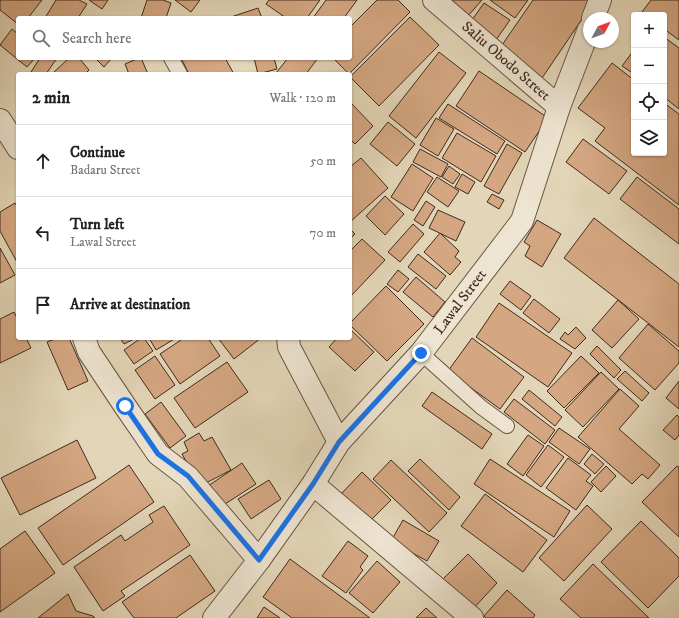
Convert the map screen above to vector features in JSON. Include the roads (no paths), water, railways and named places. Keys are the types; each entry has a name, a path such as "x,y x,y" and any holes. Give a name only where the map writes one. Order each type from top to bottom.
{"street":[{"name":"Saliu Obodo Street","path":"434,0 558,107"},
{"path":"595,12 600,0"},
{"name":"Lawal Street","path":"214,618 259,560 313,484 339,442 421,353 522,221 558,107 583,44"},
{"path":"0,120 16,145"},
{"path":"85,340 89,352 158,454 188,476 259,560"},
{"path":"288,340 289,347 339,442"},
{"path":"313,484 472,618"}],"lane":[{"path":"172,60 179,72"},
{"path":"421,353 481,407 507,426"}]}
